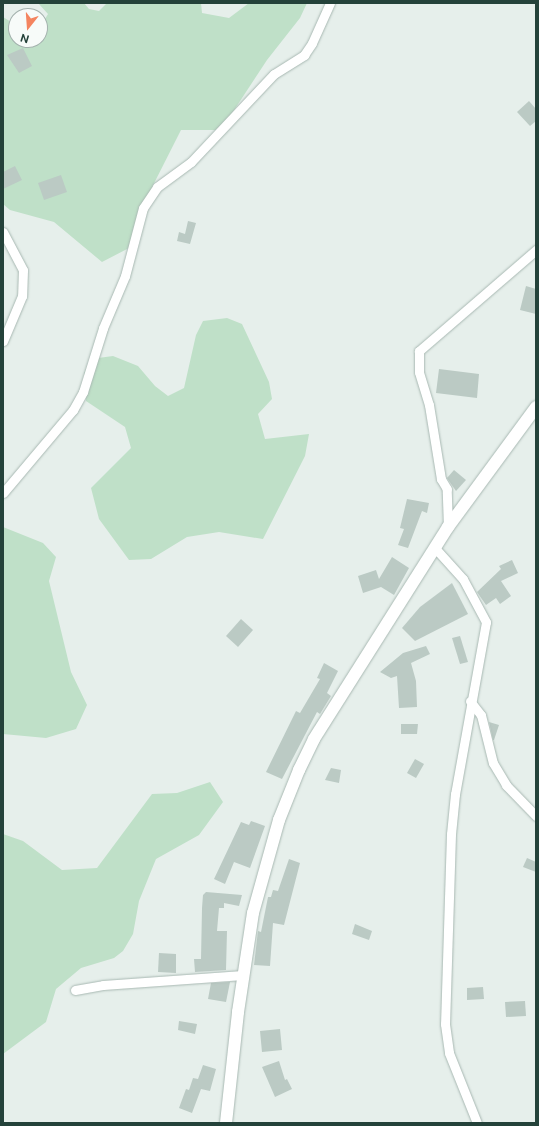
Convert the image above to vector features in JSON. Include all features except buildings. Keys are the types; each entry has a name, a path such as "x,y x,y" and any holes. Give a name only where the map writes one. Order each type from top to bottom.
{"street":[{"path":"3,493 73,410 82,392 103,328 125,276 143,208 157,188 191,162 274,74 304,55 312,43 330,3"},
{"path":"3,232 23,270 22,296 3,341"},
{"path":"448,527 447,489 441,479 429,405 418,372 420,351 536,250"},
{"path":"226,1123 243,975 253,913 279,820 299,770 314,739 448,527 536,407"},
{"path":"435,548 463,579 486,622 470,701 451,834 445,1024 449,1053 477,1123"},
{"path":"470,701 481,715 493,763 506,785 536,816"},
{"path":"76,990 103,985 243,975"}],"green space":[{"path":"38,3 84,3 89,9 99,11 107,3 201,3 202,13 229,18 249,3 307,3 300,18 267,60 221,130 181,130 140,211 129,248 102,262 54,222 10,210 3,204 3,17 8,20 8,48 48,48 48,8 43,8"},
{"path":"227,318 242,324 269,382 272,399 258,414 265,439 309,434 305,456 263,539 219,532 187,537 151,559 129,560 99,519 91,488 131,448 125,427 86,401 84,373 91,359 113,356 138,366 155,386 168,396 184,388 196,335 203,321"},
{"path":"3,527 43,543 56,557 49,581 71,672 87,705 76,729 46,738 3,734"},
{"path":"210,782 223,802 199,835 156,859 139,901 133,934 123,951 114,958 81,968 56,989 46,1022 3,1054 3,834 23,841 62,870 97,868 152,794 177,793"}]}
